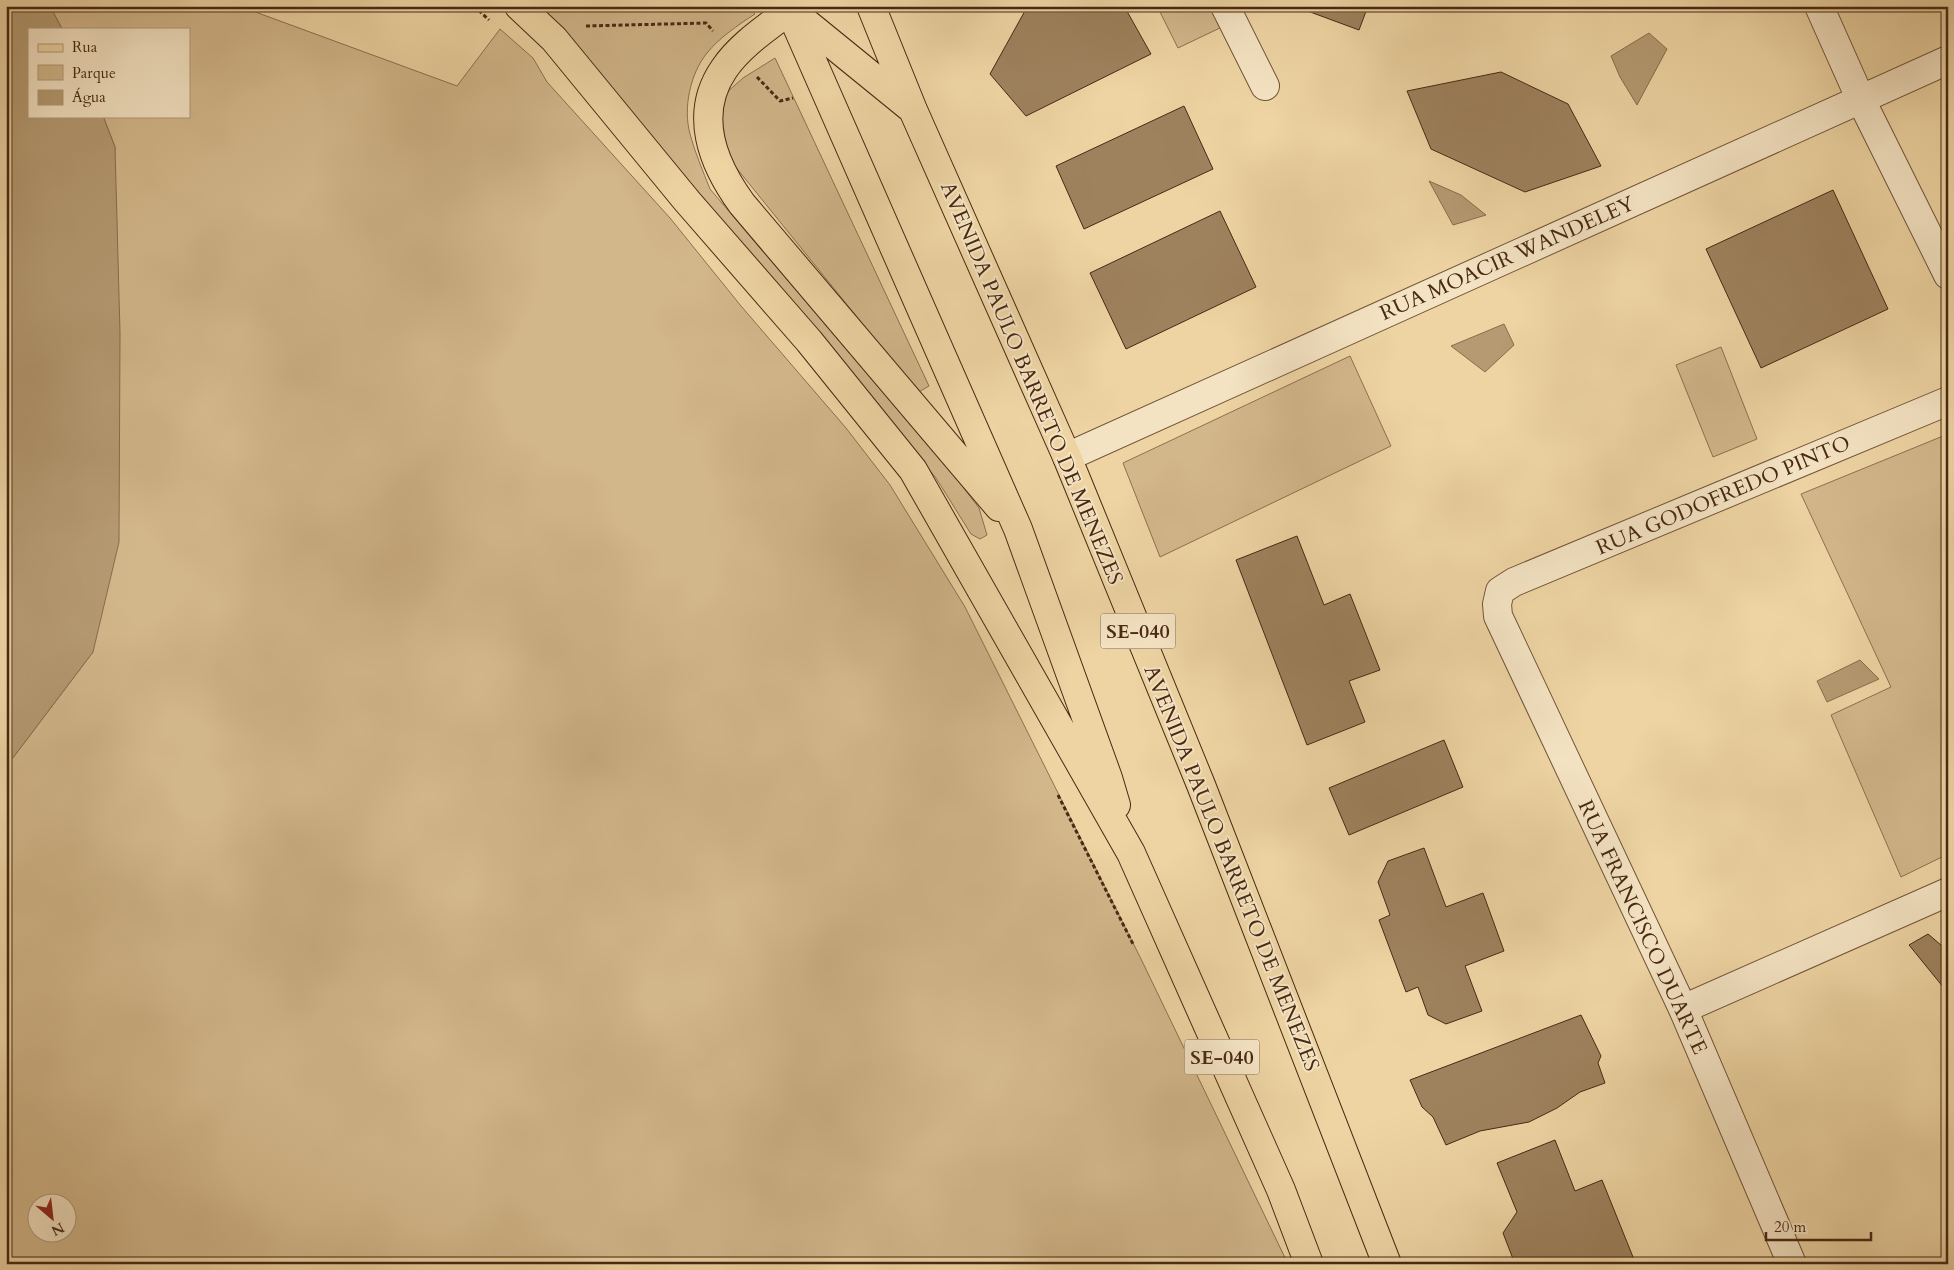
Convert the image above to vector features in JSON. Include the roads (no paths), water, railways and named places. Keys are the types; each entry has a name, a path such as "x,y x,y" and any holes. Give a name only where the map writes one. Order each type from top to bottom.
{"main road":[{"name":"SE-040","path":"519,6 554,39 687,201 809,341 913,470 1131,853 1281,1190 1310,1264"},
{"name":"SE-040","path":"789,8 1018,530 1108,778 1131,853"},
{"path":"913,110 789,8 745,45 724,68 710,96 707,118 711,144 729,187 1018,530"},
{"name":"AVENIDA PAULO BARRETO DE MENEZES","path":"877,8 913,110 1067,457 1200,785 1387,1264"}],"street":[{"path":"1225,6 1265,86"},
{"path":"1819,6 1860,98 1948,275"},
{"name":"RUA MOACIR WANDELEY","path":"1067,457 1860,98 1948,60"},
{"name":"RUA GODOFREDO PINTO","path":"1500,591 1514,582 1537,572 1948,401"},
{"name":"RUA FRANCISCO DUARTE","path":"1500,591 1497,604 1498,616 1683,1009 1792,1264"},
{"path":"1683,1009 1948,892"}],"water":[{"path":"6,6 50,6 61,28 28,28 28,118 104,118 115,147 120,333 119,542 93,652 6,767"},
{"path":"1649,33 1667,49 1637,105 1620,77 1611,56"},
{"path":"1429,181 1461,195 1486,215 1453,225"},
{"path":"1504,324 1514,345 1485,372 1451,346"},
{"path":"1860,660 1879,679 1827,702 1817,681"}]}
